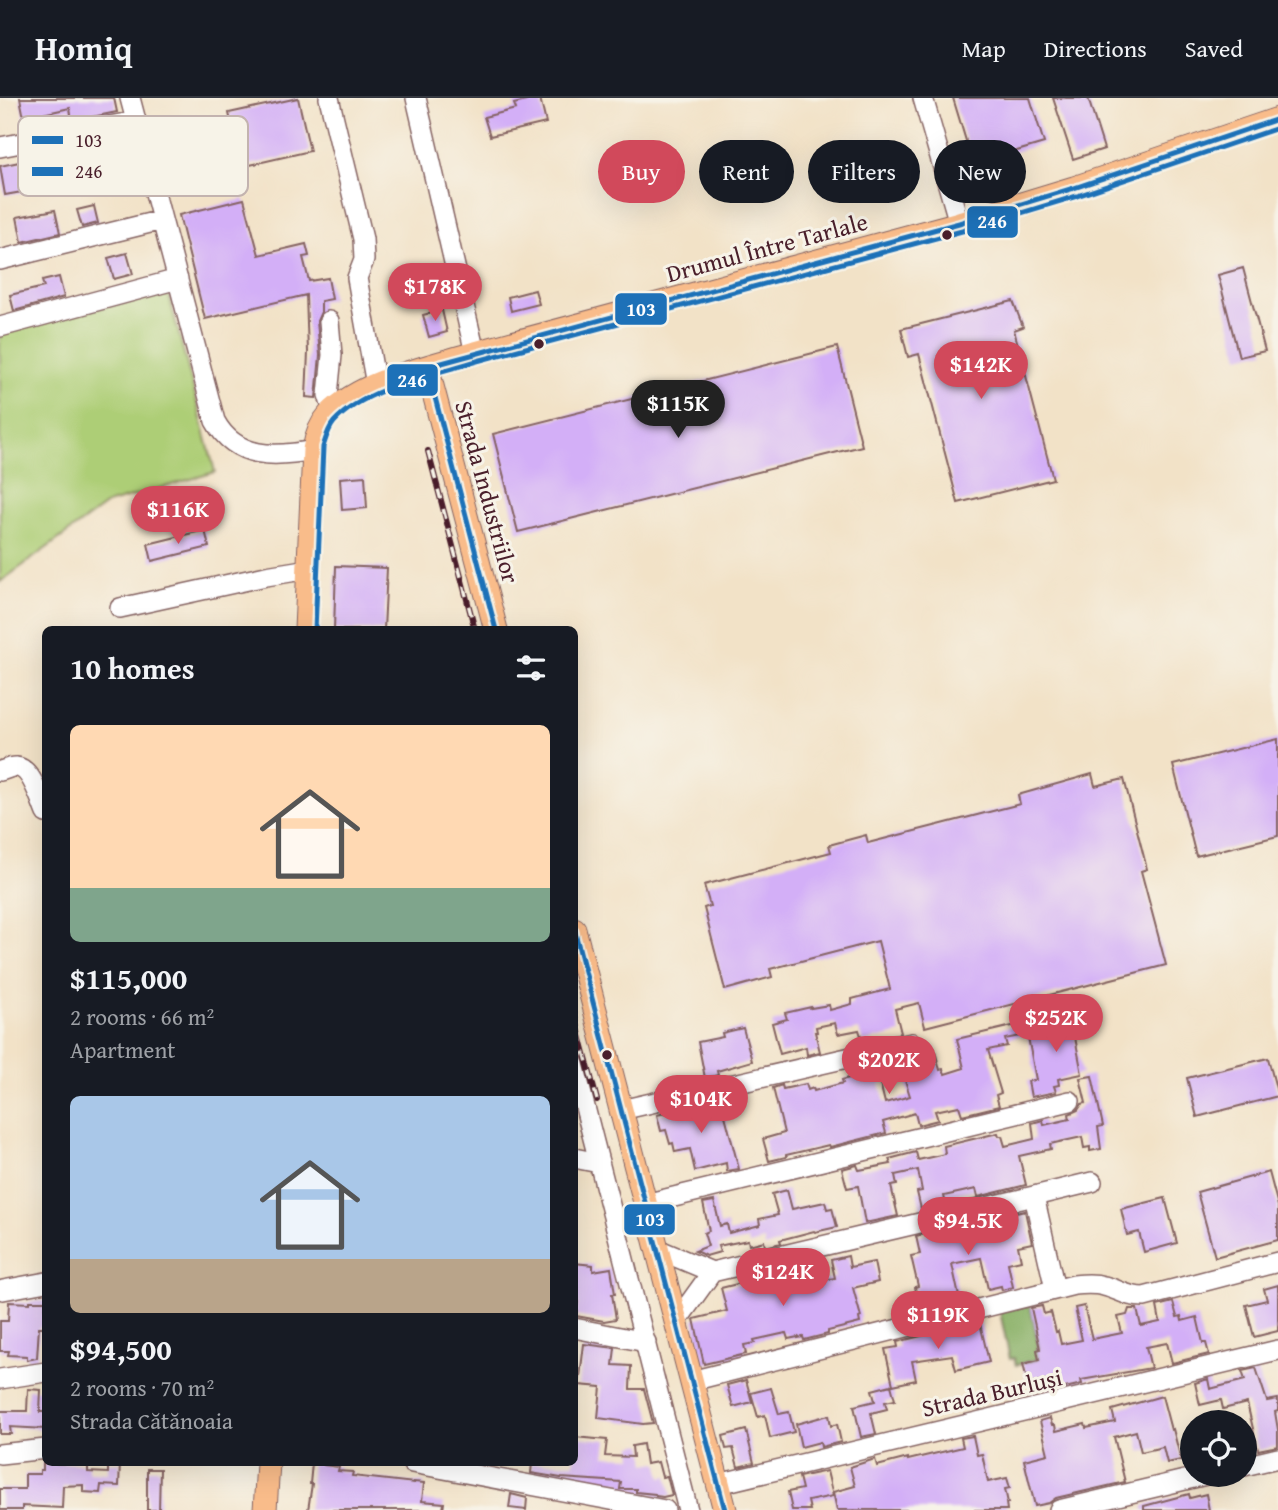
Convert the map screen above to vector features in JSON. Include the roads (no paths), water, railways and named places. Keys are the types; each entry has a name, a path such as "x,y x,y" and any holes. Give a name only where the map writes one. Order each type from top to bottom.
{"main road":[{"name":"Drumul Între Tarlale","path":"333,411 376,385 428,367 959,223 1074,188 1278,119"},
{"name":"Strada Industriilor","path":"428,367 495,626"},
{"path":"306,626 314,450 316,436 333,411"},
{"path":"578,944 725,1510"},
{"path":"265,1510 268,1466"}],"street":[{"path":"130,98 135,116"},
{"path":"329,98 363,239 363,260 357,278 376,385"},
{"path":"416,98 475,353"},
{"path":"923,98 959,223"},
{"path":"0,146 18,143"},
{"path":"156,196 210,407 219,430 238,446 253,452 282,454 314,450"},
{"path":"0,260 162,220"},
{"path":"0,327 178,279"},
{"path":"329,321 332,355 328,395 333,411"},
{"path":"120,608 309,569"},
{"path":"0,771 17,766 23,769 33,781 42,803"},
{"path":"621,1110 912,1043"},
{"path":"578,1080 688,1510"},
{"path":"645,1204 1070,1101"},
{"path":"578,1159 599,1163"},
{"path":"657,1249 712,1272 1091,1182"},
{"path":"1034,1196 1055,1289"},
{"path":"691,1381 1074,1285 1094,1284 1124,1295 1144,1297 1278,1262"},
{"path":"676,1322 712,1272"},
{"path":"3,1290 42,1283"},
{"path":"578,1329 646,1342"},
{"name":"Strada Burluși","path":"718,1483 1278,1350"},
{"path":"0,1379 42,1373"},
{"path":"0,1454 42,1449"},
{"path":"1257,1463 1278,1458"},
{"path":"428,1466 664,1510"},
{"path":"1059,1510 1180,1481"}],"railway":[{"path":"428,451 474,626"},
{"path":"578,1028 597,1100"}]}
